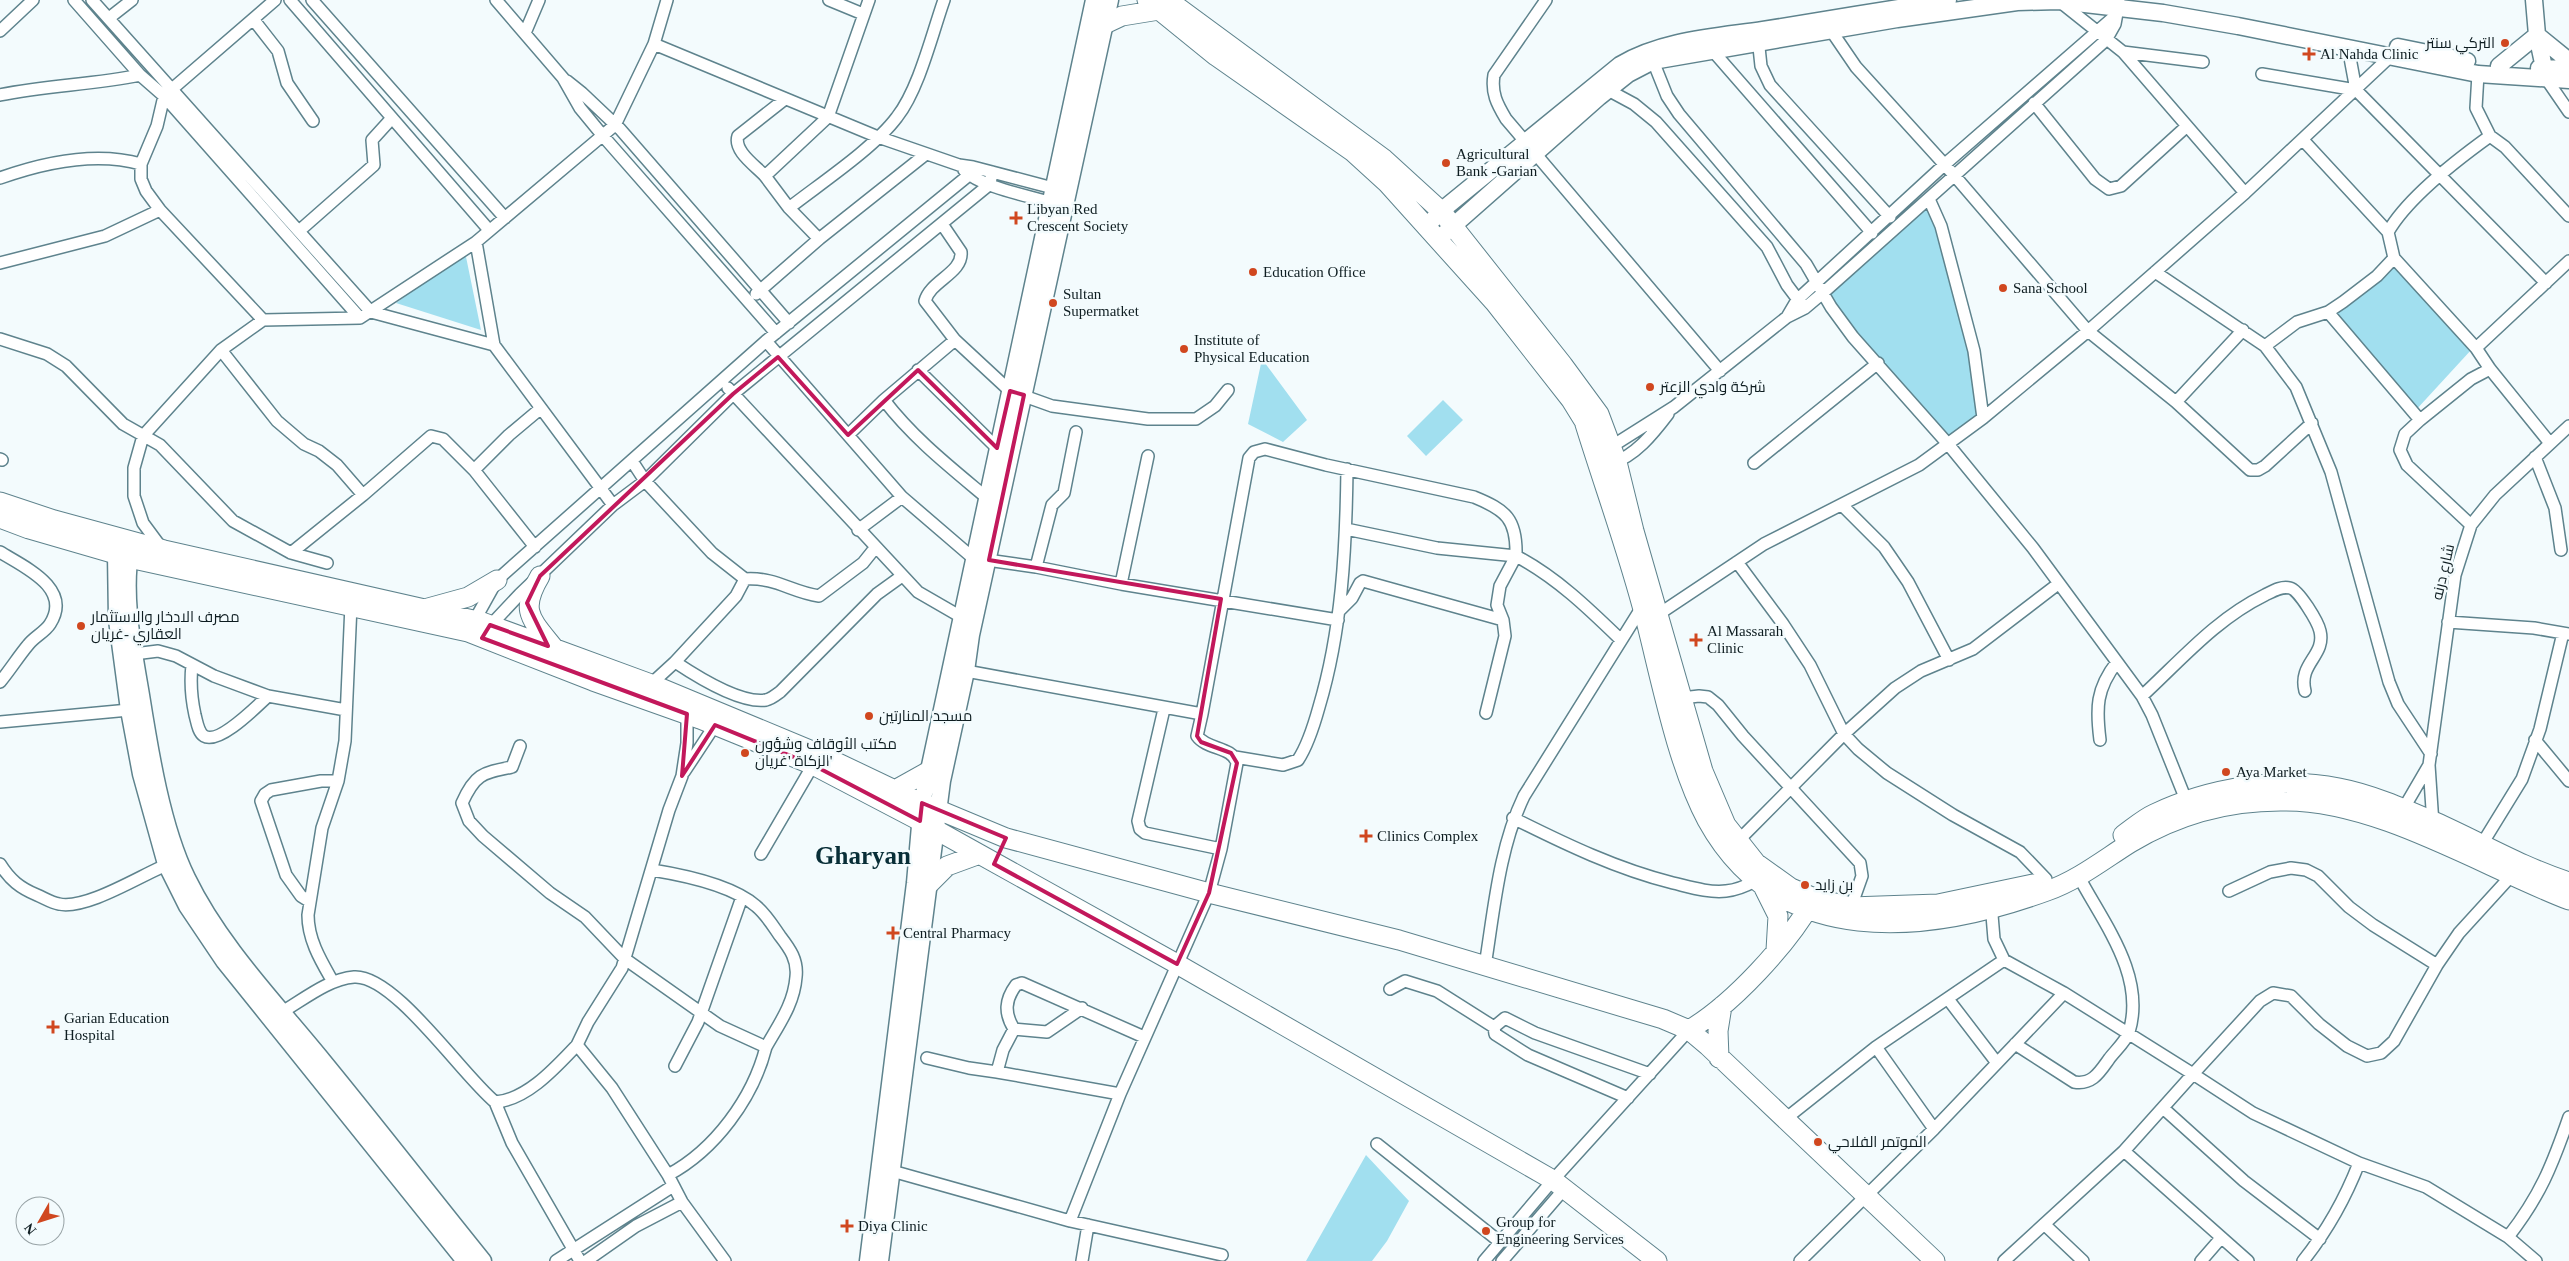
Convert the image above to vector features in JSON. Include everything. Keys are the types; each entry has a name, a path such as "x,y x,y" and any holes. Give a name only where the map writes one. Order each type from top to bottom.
{"main road":[{"path":"981,559 986,498 997,448 1017,393 1051,195 1094,0"},
{"path":"880,1261 929,884 929,771 965,628 1017,393 1110,0"},
{"path":"1433,232 1453,226 1531,147 1620,65 1651,56 1828,25 1948,0"},
{"path":"2148,0 2394,52 2428,66 2478,74 2545,74 2569,69"},
{"path":"2534,0 2537,35 2545,74"},
{"path":"1828,25 1897,19 2017,2 2059,1 2163,13 2348,47 2499,66 2569,80"},
{"path":"1104,24 1158,3 1297,105 1353,152 1433,232 1495,303 1571,400 1584,421 1682,698 1703,771 1716,807 1738,842 1763,869 1804,901"},
{"path":"2499,66 2537,35"},
{"path":"2537,35 2569,61"},
{"path":"1433,232 1441,211 1531,147 1651,56 1712,50 1758,37"},
{"path":"1297,105 1384,159 1441,211 1564,365 1599,414 1615,454 1634,531 1675,730 1688,775 1705,816 1721,843 1760,885 1778,916 1777,948"},
{"path":"0,502 124,548 164,550 428,608 813,765 929,816 1208,893 1390,937 1628,1007 1689,1030 1935,1261"},
{"path":"0,518 351,605 479,629 555,649 651,684 816,753 895,790 977,854 1177,964 1559,1184 1658,1261"},
{"path":"124,548 134,654 173,862 188,879 216,926 282,1012 465,1261"},
{"path":"124,548 117,620 129,710 142,774 187,906 224,961 341,1094 483,1261"},
{"path":"540,576 527,603 537,627 555,649"},
{"path":"428,608 468,597 497,580"},
{"path":"868,1261 915,883 929,816 947,754 966,671 965,628"},
{"path":"895,790 929,771"},
{"path":"1991,902 2046,879 2084,860 2153,815 2186,800 2214,792 2268,784 2339,788 2398,817 2432,841 2569,900"},
{"path":"1777,948 1821,922 1848,914 1938,904 1991,902 2054,889 2079,877 2159,827 2187,816 2222,806 2289,800 2434,822 2512,860 2569,882"},
{"path":"994,864 1006,838"},
{"path":"929,884 947,866 977,854"},
{"path":"1760,885 1848,914"},
{"path":"1689,1030 1722,1006 1752,978 1796,928 1804,901"},
{"path":"1719,1058 1718,1031 1722,1006"}],"street":[{"path":"0,31 33,0"},
{"path":"74,0 140,75 168,93 299,231 371,312 494,345"},
{"path":"92,0 109,18 168,93 360,318"},
{"path":"109,18 132,0"},
{"path":"263,320 160,210 146,191 141,179 141,164 168,93 275,0"},
{"path":"290,0 489,230"},
{"path":"312,0 504,218"},
{"path":"496,0 563,78 580,108 603,136 776,333"},
{"path":"525,33 539,0"},
{"path":"164,550 143,523 134,496 134,468 144,436 221,350 263,320 360,318 476,242 615,125 654,44 667,0"},
{"path":"829,0 863,14"},
{"path":"765,176 828,117 869,0"},
{"path":"789,208 878,137 898,117 909,97 944,0"},
{"path":"1546,0 1505,56 1494,75 1492,88 1496,103 1506,119 1720,371"},
{"path":"2059,1 2123,52 2245,193"},
{"path":"1821,287 1872,233 1944,165 2097,32 2117,8"},
{"path":"1597,462 1615,454 1720,371 1929,199 2106,40 2115,24 2117,8"},
{"path":"253,19 278,51 287,84 313,121"},
{"path":"1828,25 1856,67 1954,175 2088,331 2176,402 2250,470 2258,470 2265,466 2312,423"},
{"path":"1758,37 1764,76 1770,85 1890,217"},
{"path":"654,44 878,137 959,165 990,184 1051,195"},
{"path":"2348,47 2356,90 2439,177 2546,283"},
{"path":"1712,50 1872,233"},
{"path":"2123,52 2203,62"},
{"path":"1485,966 1513,818 1524,796 1620,639 1651,610 1804,522 1842,505 1919,464 1983,418 2088,331 2245,193 2394,52"},
{"path":"1651,56 1667,96 1679,114 1791,244 1821,287 1842,324 1948,444 2034,548 2058,584 2142,696 2160,734 2186,800"},
{"path":"2262,74 2356,90"},
{"path":"2478,74 2476,108 2490,136 2505,148 2569,216"},
{"path":"2545,74 2569,112"},
{"path":"0,95 31,88 100,83 140,75"},
{"path":"563,78 582,92 615,125 789,323"},
{"path":"1608,90 1634,104 1656,122 1766,247 1801,304"},
{"path":"785,99 738,136 736,142 738,149 765,176 789,208 819,239"},
{"path":"2034,103 2095,179 2108,190 2121,186 2187,126"},
{"path":"299,231 374,165 372,140 392,118"},
{"path":"2388,232 2396,218 2439,177 2490,136"},
{"path":"2303,140 2388,232 2394,258 2476,348 2490,369 2549,442"},
{"path":"747,301 819,239 926,154"},
{"path":"0,178 73,160 99,156 121,158 141,164"},
{"path":"479,629 497,580 766,341 971,171 992,172 1051,195"},
{"path":"479,629 540,576 613,505 645,481 733,394 990,184 992,172"},
{"path":"1929,199 1941,226 1974,351 1983,418"},
{"path":"0,263 105,236 160,210"},
{"path":"942,224 961,252 962,258 957,266 928,291 925,301 955,340 1017,393 1052,406 1083,412 1148,419 1196,419 1215,406 1228,390"},
{"path":"476,242 494,345 613,505"},
{"path":"2265,346 2297,322 2328,312 2377,276 2394,258"},
{"path":"2476,348 2569,261"},
{"path":"2155,272 2244,330 2265,346 2296,387 2331,472 2390,682 2398,704 2430,759"},
{"path":"2328,312 2420,420"},
{"path":"2176,402 2244,330"},
{"path":"0,339 47,354 66,366 123,424 160,445 233,522 291,553 327,563"},
{"path":"848,434 918,370 955,340"},
{"path":"766,341 902,497 981,559 1036,567 1120,584 1338,616"},
{"path":"221,350 277,421 304,444 319,451 337,465 363,495"},
{"path":"1754,463 1878,363"},
{"path":"2471,525 2408,464 2400,450 2405,434 2420,420 2471,379 2490,369"},
{"path":"918,370 997,448"},
{"path":"722,381 902,576 928,600 965,628"},
{"path":"884,400 902,424 929,450 986,498"},
{"path":"1597,462 1615,454 1636,451 1652,435 1674,407"},
{"path":"474,470 509,435 540,409"},
{"name":"شارع درنه","path":"2432,841 2434,822 2430,759 2455,576 2471,525 2495,496 2549,442 2569,426"},
{"path":"1036,567 1052,505 1064,493 1076,432"},
{"path":"291,553 363,495 431,436 443,440 474,470 535,547"},
{"path":"1347,469 1346,529 1338,616 1328,677 1314,722 1298,760 1283,765 1236,757 1231,753 1201,742 1197,736 1221,599 1249,458 1254,452 1265,449 1474,497 1494,505 1506,513 1517,541 1516,556 1500,586 1496,605 1503,620 1505,636 1503,651 1486,713"},
{"path":"1120,584 1148,456"},
{"path":"2536,457 2555,508 2561,550"},
{"path":"632,462 645,481 712,553 745,579 762,578 808,595 819,596 863,564 875,548"},
{"path":"858,530 902,497"},
{"path":"1842,505 1884,547 1908,582 1949,660"},
{"path":"1346,529 1437,548 1516,556 1542,570 1586,605 1620,639"},
{"path":"0,552 47,583 53,591 56,602 50,624 28,643 0,682"},
{"path":"1737,562 1810,664 1844,734 1874,764 1952,815 2020,852 2046,879"},
{"path":"675,662 710,685 754,700 767,700 780,692 877,594 902,576"},
{"path":"651,684 675,662 736,596 745,579"},
{"path":"1338,616 1363,581 1503,620"},
{"path":"1738,842 1844,734 1895,688 1921,672 1973,649 2058,584"},
{"path":"2142,696 2226,617 2281,588 2292,588 2299,594 2320,631 2320,643 2314,658 2304,671 2302,680 2305,690"},
{"path":"333,982 319,958 308,927 309,902 322,828 338,781 345,741 351,605"},
{"path":"2448,622 2534,628 2566,634 2540,729 2522,779 2482,844"},
{"path":"134,654 158,651 214,676 268,696 346,710"},
{"path":"2100,740 2097,711 2099,697 2106,676 2117,662"},
{"path":"192,665 190,696 199,730 203,735 209,737 226,731 268,696"},
{"path":"966,671 1164,709 1202,714"},
{"path":"1682,698 1708,697 1860,863 1862,876 1848,914"},
{"path":"1164,709 1138,821 1140,829 1145,833 1221,849"},
{"path":"0,722 129,710"},
{"path":"682,776 687,743 687,714"},
{"path":"495,1102 507,1101 521,1093 561,1062 577,1045 588,1022 622,968 669,810 682,776 715,725"},
{"path":"2535,740 2569,781"},
{"path":"520,746 512,767 482,773 468,789 462,803 469,821 550,893 585,917 625,958 720,1026 766,1047"},
{"path":"1070,1221 1120,1094 1208,893 1221,849 1237,763 1236,757"},
{"name":"شارع درنه","path":"2398,817 2430,759"},
{"path":"761,854 813,765"},
{"path":"309,902 301,896 286,875 261,801 265,794 271,790 321,781 338,781"},
{"path":"1513,818 1600,860 1646,876 1694,888 1725,892 1760,885"},
{"path":"0,864 10,880 28,892 59,904 81,902 102,895 173,862"},
{"path":"2228,892 2270,872 2291,868 2306,870 2318,876 2349,908 2437,965"},
{"path":"556,1261 573,1251 670,1180 721,1132 748,1090 762,1063 766,1047 789,1008 797,976 794,955 763,913 742,898 708,883 676,873 652,870"},
{"path":"2004,1261 2124,1151 2260,1001 2273,993 2291,996 2319,1024 2347,1046 2368,1056 2381,1053 2394,1041 2437,965 2459,933 2511,876"},
{"path":"2015,1044 2074,1082 2084,1084 2094,1079 2128,1033 2133,995 2131,979 2124,960 2079,877"},
{"path":"675,1066 702,1012 742,898"},
{"path":"1991,902 1994,939 2004,960 2064,993 2253,1113 2359,1163 2426,1186 2508,1237 2536,1261"},
{"path":"1784,1120 1876,1047 2004,960"},
{"path":"282,1012 333,982 352,977 364,977 381,985 400,1001 495,1102 512,1143 580,1261"},
{"path":"1390,989 1405,981 1437,991 1494,1026"},
{"path":"1014,1029 1007,1018 1006,1006 1010,993 1016,985 1022,983 1144,1037"},
{"path":"1800,1261 1934,1129 2064,993"},
{"path":"1948,999 1997,1063"},
{"path":"1014,1029 1047,1032 1082,1008"},
{"path":"1494,1026 1505,1018 1535,1032 1650,1074"},
{"path":"1494,1026 1495,1034 1528,1055 1628,1098"},
{"path":"997,1072 1003,1050 1014,1029"},
{"path":"1502,1261 1559,1184 1628,1098 1689,1030"},
{"path":"577,1045 612,1088 682,1202 725,1261"},
{"path":"1876,1047 1934,1129"},
{"path":"927,1058 969,1068 1120,1094"},
{"path":"2163,1108 2244,1181 2320,1239"},
{"path":"2508,1237 2538,1196 2556,1156 2569,1117"},
{"path":"1377,1144 1500,1242"},
{"path":"2124,1151 2248,1261"},
{"path":"2303,1261 2320,1239 2346,1197 2359,1163"},
{"path":"892,1171 1070,1221 1222,1254"},
{"path":"1484,1261 1500,1242 1559,1184"},
{"path":"586,1261 636,1226 682,1202"},
{"path":"2044,1224 2084,1261"},
{"path":"1082,1261 1088,1225"},
{"path":"2201,1261 2222,1238"}],"highlighted area":[{"path":"778,357 848,435 918,370 997,448 1010,391 1024,395 989,560 1221,599 1197,736 1201,742 1231,753 1237,763 1209,893 1177,964 994,864 1006,838 922,803 920,821 813,765 715,725 682,776 687,714 482,638 490,625 548,646 527,603 540,576 733,394"}],"shaded area":[{"path":"1929,200 1973,350 1981,417 1948,442 1879,362 1825,292"},
{"path":"465,252 481,330 396,303"},
{"path":"2395,263 2472,349 2415,411 2333,314"},
{"path":"1262,359 1307,420 1283,442 1248,424"},
{"path":"1443,400 1463,420 1426,456 1407,436"},
{"path":"1366,1155 1409,1201 1387,1241 1372,1261 1306,1261"}],"place":[{"name":"التركي سنتر","path":"2505,43"},
{"name":"Al Nahda Clinic","path":"2309,54"},
{"name":"Agricultural Bank -Garian","path":"1446,163"},
{"name":"Libyan Red Crescent Society","path":"1016,218"},
{"name":"Education Office","path":"1253,272"},
{"name":"Sana School","path":"2003,288"},
{"name":"Sultan Supermatket","path":"1053,303"},
{"name":"Institute of Physical Education","path":"1184,349"},
{"name":"شركة وادي الزعتر","path":"1650,387"},
{"name":"مصرف الادخار والاستثمار العقاري -غريان","path":"81,626"},
{"name":"Al Massarah Clinic","path":"1696,640"},
{"name":"مسجد المنارتين","path":"869,716"},
{"name":"مكتب الأوقاف وشؤون الزكاة 'غريان'","path":"745,753"},
{"name":"Aya Market","path":"2226,772"},
{"name":"Clinics Complex","path":"1366,836"},
{"name":"بن زايد","path":"1805,885"},
{"name":"Central Pharmacy","path":"893,933"},
{"name":"Garian Education Hospital","path":"53,1027"},
{"name":"الموتمر الفلاحي","path":"1818,1142"},
{"name":"Diya Clinic","path":"847,1226"},
{"name":"Group for Engineering Services","path":"1486,1231"}],"district":[{"name":"Gharyan","path":"863,855"}]}
